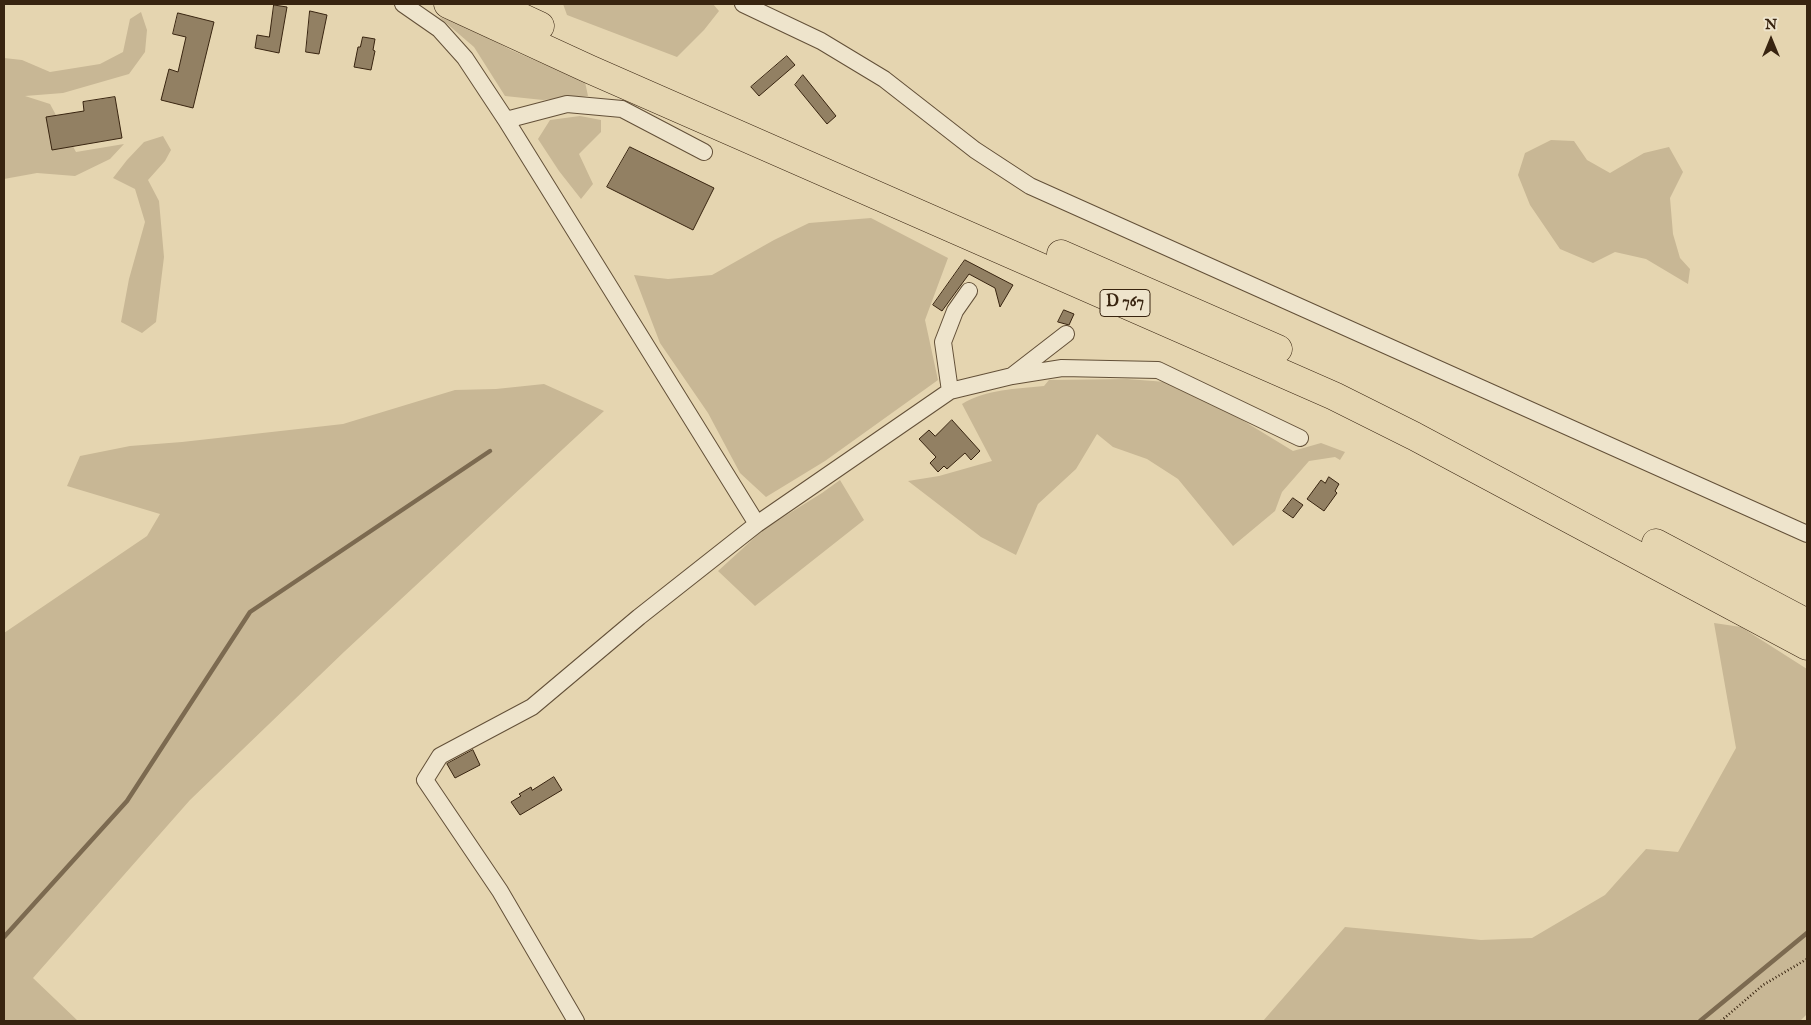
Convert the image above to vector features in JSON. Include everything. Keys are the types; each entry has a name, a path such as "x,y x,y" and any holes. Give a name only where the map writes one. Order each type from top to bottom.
{"highway":[{"name":"D 767","path":"448,4 588,69 1334,396 1423,440 1807,646"},
{"name":"D 767","path":"493,4 578,44 1328,372 1413,414 1807,623"}],"street":[{"path":"403,4 438,29 458,51 506,120 757,524"},
{"path":"743,4 821,41 884,79 975,150 1030,186 1807,534"},
{"path":"506,120 567,104 622,109 704,152"},
{"path":"950,390 944,342 955,310 969,291"},
{"path":"1012,376 1066,334"},
{"path":"576,1021 500,891 425,780 440,756 532,707 639,616 757,524 950,390 1012,376 1062,368 1158,370 1300,438"}],"path":[{"path":"1721,1021 1763,985 1807,959"}],"shaded area":[{"path":"563,4 713,4 719,11 704,30 677,57 567,15"},
{"path":"141,12 147,30 145,52 129,74 63,93 25,96 50,104 76,152 124,144 110,159 75,176 37,173 4,179 4,58 22,60 50,72 100,64 123,52 130,19"},
{"path":"439,17 464,25 511,50 585,82 588,96 543,100 505,96 474,47"},
{"path":"580,116 601,120 601,132 579,154 593,184 581,199 559,171 538,139 550,120"},
{"path":"163,136 171,150 165,161 148,180 159,201 164,257 156,322 142,333 121,322 129,279 145,222 135,189 113,178 144,142"},
{"path":"1551,140 1574,141 1587,160 1610,173 1644,153 1669,147 1683,172 1670,198 1673,234 1680,258 1690,269 1688,284 1646,259 1615,252 1593,263 1560,249 1530,205 1518,175 1525,153"},
{"path":"871,218 948,258 925,320 938,380 825,461 766,497 740,473 708,413 660,343 634,275 668,279 712,275 774,240 809,223"},
{"path":"1127,379 1166,382 1229,412 1293,451 1321,443 1345,452 1340,460 1335,457 1309,461 1282,492 1275,511 1233,546 1178,479 1147,459 1113,447 1097,434 1076,469 1038,504 1016,555 981,537 908,481 939,476 992,461 962,404 972,399 1002,390 1044,386 1049,380"},
{"path":"544,384 604,411 345,651 190,800 33,978 78,1021 4,1021 4,633 147,536 160,514 67,486 80,456 130,446 343,424 455,390 496,389"},
{"path":"840,480 864,520 755,606 718,571 764,529"},
{"path":"1714,623 1741,627 1807,669 1807,1014 1800,1021 1263,1021 1345,927 1481,940 1532,938 1605,895 1646,849 1678,852 1736,748"}],"building":[{"path":"274,5 287,7 279,53 255,48 257,35 269,37"},
{"path":"310,11 327,15 319,54 306,52"},
{"path":"178,13 214,22 193,108 161,100 169,69 178,72 186,37 173,34"},
{"path":"363,37 375,39 373,50 375,51 371,70 354,67 358,47 360,47"},
{"path":"787,56 795,65 759,96 751,87"},
{"path":"803,75 836,116 827,124 795,85"},
{"path":"115,97 122,138 52,150 46,117 84,111 83,102"},
{"path":"630,147 714,188 693,230 607,187"},
{"path":"965,260 1013,285 1000,307 995,288 969,274 942,311 933,305"},
{"path":"1064,310 1074,314 1069,325 1058,322"},
{"path":"952,420 980,451 971,460 965,453 947,469 944,466 938,472 930,463 936,457 919,439 929,430 935,436"},
{"path":"1329,477 1339,484 1335,491 1337,493 1324,511 1307,499 1321,480 1325,483"},
{"path":"1293,498 1303,505 1293,518 1283,511"},
{"path":"473,750 480,765 455,778 447,764"},
{"path":"554,777 562,790 520,815 511,802 521,796 519,794 531,787 532,790"}],"waterway":[{"path":"4,937 127,801 250,612 490,451"},
{"path":"1700,1021 1807,933"}]}
